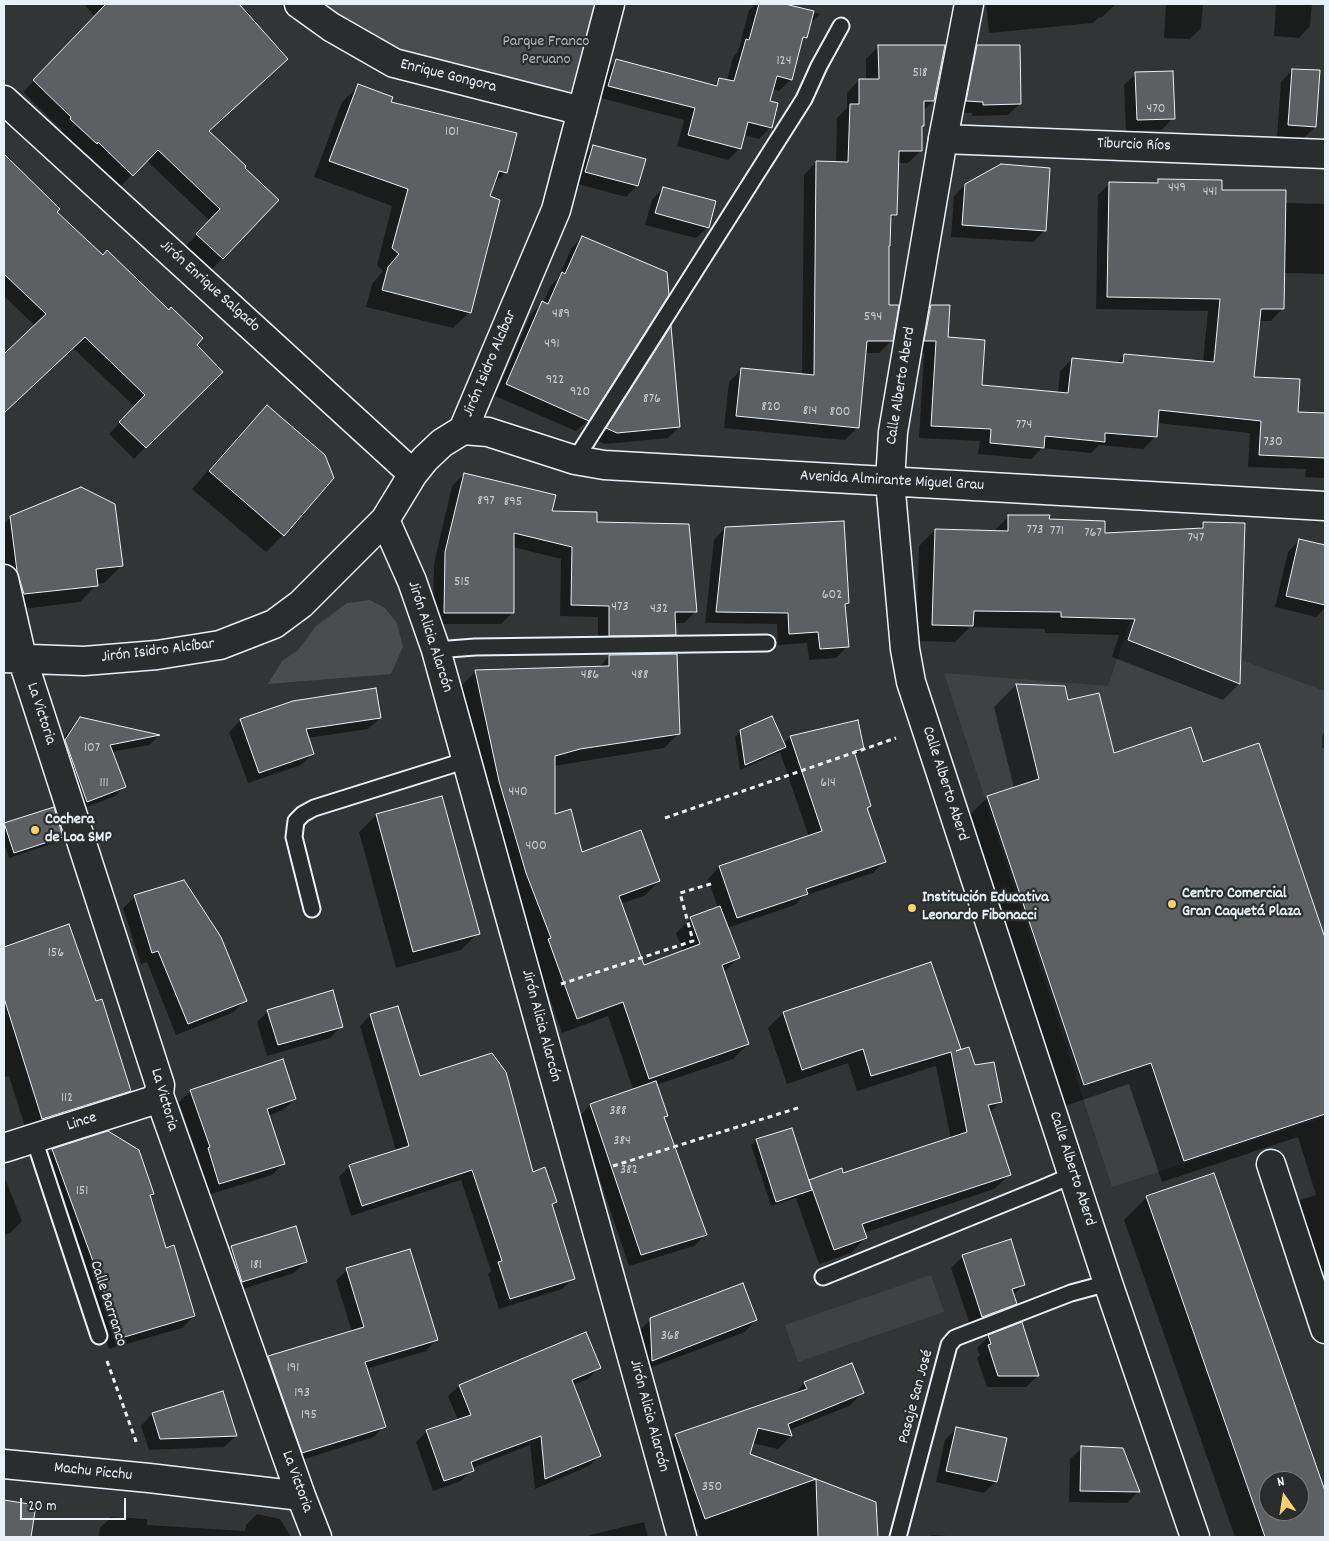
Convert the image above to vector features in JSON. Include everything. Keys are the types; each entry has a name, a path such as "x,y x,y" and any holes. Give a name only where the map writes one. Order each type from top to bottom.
{"street":[{"name":"Enrique Gongora","path":"299,4 331,27 394,63 582,111"},
{"name":"Jirón Isidro Alcíbar","path":"13,658 84,661 158,655 229,642 274,624 301,604 384,520 413,474 425,459 442,443 462,430 556,210 610,4"},
{"name":"Calle Alberto Aberd","path":"969,4 943,138 893,432 890,482 905,649 911,682 926,728 1108,1283 1195,1537"},
{"name":"Jirón Enrique Salgado","path":"4,100 413,474"},
{"name":"Tiburcio Ríos","path":"943,138 1325,154"},
{"name":"Avenida Almirante Miguel Grau","path":"462,430 488,432 575,460 604,465 1325,506"},
{"name":"Jirón Alicia Alarcón","path":"384,520 412,581 436,650 682,1537"},
{"name":"La Victoria","path":"4,579 13,658 160,1085 159,1095 317,1537"},
{"name":"Lince","path":"4,1148 151,1101 159,1095"},
{"path":"1271,1164 1325,1329"},
{"name":"Machu Picchu","path":"4,1464 149,1478 301,1496"}],"lane":[{"path":"575,460 804,99 819,66 841,26"},
{"path":"436,650 484,647 767,643"},
{"path":"312,909 294,837 296,821 303,814 314,808 467,760"},
{"name":"Calle Barranco","path":"34,1139 99,1336"},
{"path":"823,1277 1040,1189 1072,1174"},
{"name":"Pasaje San José","path":"898,1537 949,1345 956,1338 973,1331 1071,1293 1108,1283"}],"path":[{"path":"665,818 926,728"},
{"path":"531,994 692,941 680,893 714,883"},
{"path":"582,1176 800,1107"},
{"name":"Calle Barranco","path":"99,1336 149,1478"}],"shaded area":[{"name":"Centro Comercial Gran Caquetá Plaza","path":"1131,619 1325,691 1325,1117 1112,1187 944,673 1108,686"},
{"path":"931,1275 944,1312 798,1362 785,1325"}],"green space":[{"name":"Parque Franco Peruano","path":"299,4 610,4 582,111 417,69"},
{"path":"370,600 385,608 397,623 403,647 391,674 268,684 282,661 298,650 316,626 347,603"}],"building":[{"path":"106,4 239,4 288,59 209,131 279,200 223,259 196,234 220,209 158,150 133,176 98,142 97,144 70,119 71,117 33,80"},
{"path":"759,4 785,4 814,11 807,38 803,37 792,80 777,76 770,101 778,103 772,128 748,122 741,149 688,135 695,108 608,86 616,59 717,86 719,78 734,81 746,39 749,40"},
{"path":"878,45 945,45 934,101 924,101 922,151 899,151 897,215 891,215 889,246 889,305 899,305 893,341 867,341 859,428 736,416 741,368 814,375 816,161 848,162 850,104 859,104 859,79 879,79"},
{"path":"977,45 1020,45 1021,104 983,105 983,102 966,101"},
{"path":"1292,69 1320,70 1316,127 1288,125"},
{"path":"1173,71 1175,119 1137,120 1135,72"},
{"path":"358,84 393,97 391,102 517,133 507,173 499,171 490,196 500,200 471,313 382,290 388,267 399,254 392,248 408,189 329,161"},
{"path":"593,145 646,159 638,186 585,172"},
{"path":"4,154 60,209 57,212 103,255 107,250 169,310 171,307 203,338 197,345 223,372 146,448 119,422 145,395 85,337 4,413 4,354 46,314 4,274"},
{"path":"1001,164 1050,168 1046,231 962,225 965,184"},
{"path":"1158,179 1222,180 1222,190 1286,190 1284,309 1261,309 1254,377 1300,379 1298,412 1325,413 1325,458 1259,455 1261,421 1159,410 1157,437 1105,433 1105,442 1045,436 1044,448 990,443 991,429 931,426 936,341 924,341 931,305 950,305 948,337 985,340 982,385 1068,393 1072,358 1123,363 1124,354 1214,362 1220,299 1107,297 1109,182 1158,183"},
{"path":"663,187 716,201 709,228 655,213"},
{"path":"582,236 667,272 669,295 589,421 506,384 542,301 548,304 562,272 565,274"},
{"path":"671,326 680,427 617,433 606,428"},
{"path":"267,405 325,455 334,478 284,536 209,471"},
{"path":"464,473 556,495 552,511 597,512 597,522 689,524 697,612 675,612 676,635 609,636 609,606 571,605 572,547 514,533 514,613 444,613 445,552"},
{"path":"81,487 115,504 123,566 96,569 98,586 24,594 17,571 10,516"},
{"path":"1008,515 1050,515 1049,519 1105,521 1105,533 1203,528 1203,522 1245,523 1240,684 1128,640 1135,619 1061,617 1061,612 974,611 973,626 932,625 935,529 1008,531"},
{"path":"844,521 849,603 845,604 849,647 820,649 818,632 789,634 788,613 716,612 725,527"},
{"path":"1299,539 1325,545 1325,605 1286,596"},
{"path":"677,654 680,734 580,749 555,756 555,814 571,809 582,852 641,830 660,881 619,896 644,965 700,944 690,917 720,906 740,958 722,965 749,1044 649,1079 623,1002 577,1019 548,939 551,938 526,873 499,781 475,670 609,666 609,655"},
{"name":"Centro Comercial Gran Caquetá Plaza","path":"1016,684 1065,686 1068,700 1099,693 1114,753 1191,727 1203,762 1259,743 1325,938 1325,1114 1184,1161 1151,1063 1084,1085 987,796 1039,779"},
{"path":"376,688 381,718 306,729 314,754 259,773 240,719 293,701"},
{"path":"772,716 786,747 745,765 740,730"},
{"path":"80,717 160,735 110,745 126,787 87,802 65,740"},
{"path":"858,720 864,749 854,751 871,806 867,808 886,862 806,889 808,894 737,918 719,866 822,831 790,736"},
{"path":"442,796 480,934 413,952 376,814"},
{"name":"Cochera de Loa SMP","path":"54,807 63,837 14,853 4,823"},
{"path":"184,880 221,937 247,1001 188,1024 158,951 152,953 134,895"},
{"path":"69,924 96,1001 102,999 131,1091 42,1119 4,998 4,947"},
{"path":"931,962 961,1049 956,1051 969,1047 975,1065 994,1062 1002,1102 988,1105 1011,1175 862,1224 867,1238 834,1250 809,1180 842,1168 843,1173 967,1132 951,1052 871,1076 863,1049 802,1070 783,1012"},
{"path":"333,990 343,1027 278,1045 267,1010"},
{"path":"398,1006 420,1076 492,1053 506,1072 533,1172 545,1167 557,1202 552,1204 575,1279 510,1299 498,1262 502,1261 472,1170 362,1206 349,1165 409,1146 370,1014"},
{"path":"283,1059 296,1099 267,1109 285,1164 219,1184 208,1148 210,1147 190,1090"},
{"path":"656,1081 668,1116 664,1117 707,1235 641,1255 590,1104"},
{"path":"792,1128 812,1190 776,1202 756,1139"},
{"path":"108,1131 139,1150 154,1194 150,1195 166,1248 174,1245 195,1316 121,1338 52,1149"},
{"path":"1214,1173 1325,1491 1325,1537 1265,1537 1259,1521 1309,1521 1309,1471 1259,1471 1259,1520 1146,1196"},
{"path":"296,1226 307,1262 242,1282 231,1246"},
{"path":"1011,1239 1025,1285 1012,1289 1017,1304 982,1317 962,1255"},
{"path":"410,1249 438,1340 365,1362 386,1427 302,1453 268,1356 364,1327 346,1268"},
{"path":"743,1283 757,1320 652,1361 650,1318"},
{"path":"1022,1322 1039,1376 998,1376 988,1345 991,1344 988,1335"},
{"path":"586,1332 601,1368 572,1380 601,1456 545,1479 541,1436 471,1462 474,1471 444,1481 426,1430 471,1415 459,1385"},
{"path":"852,1363 864,1393 788,1424 792,1436 758,1428 750,1454 816,1479 705,1519 675,1434 807,1389 804,1382"},
{"path":"223,1391 237,1436 160,1439 152,1413"},
{"path":"956,1427 1007,1438 997,1482 946,1471"},
{"path":"1081,1446 1123,1448 1140,1492 1080,1491"},
{"path":"816,1479 876,1502 878,1537 818,1537"},
{"path":"4,1500 36,1505 31,1537 4,1537"}],"place":[{"name":"Cochera de Loa SMP","path":"35,830"},
{"name":"Centro Comercial Gran Caquetá Plaza","path":"1172,904"},
{"name":"Institución Educativa Leonardo Fibonacci","path":"912,908"}]}
